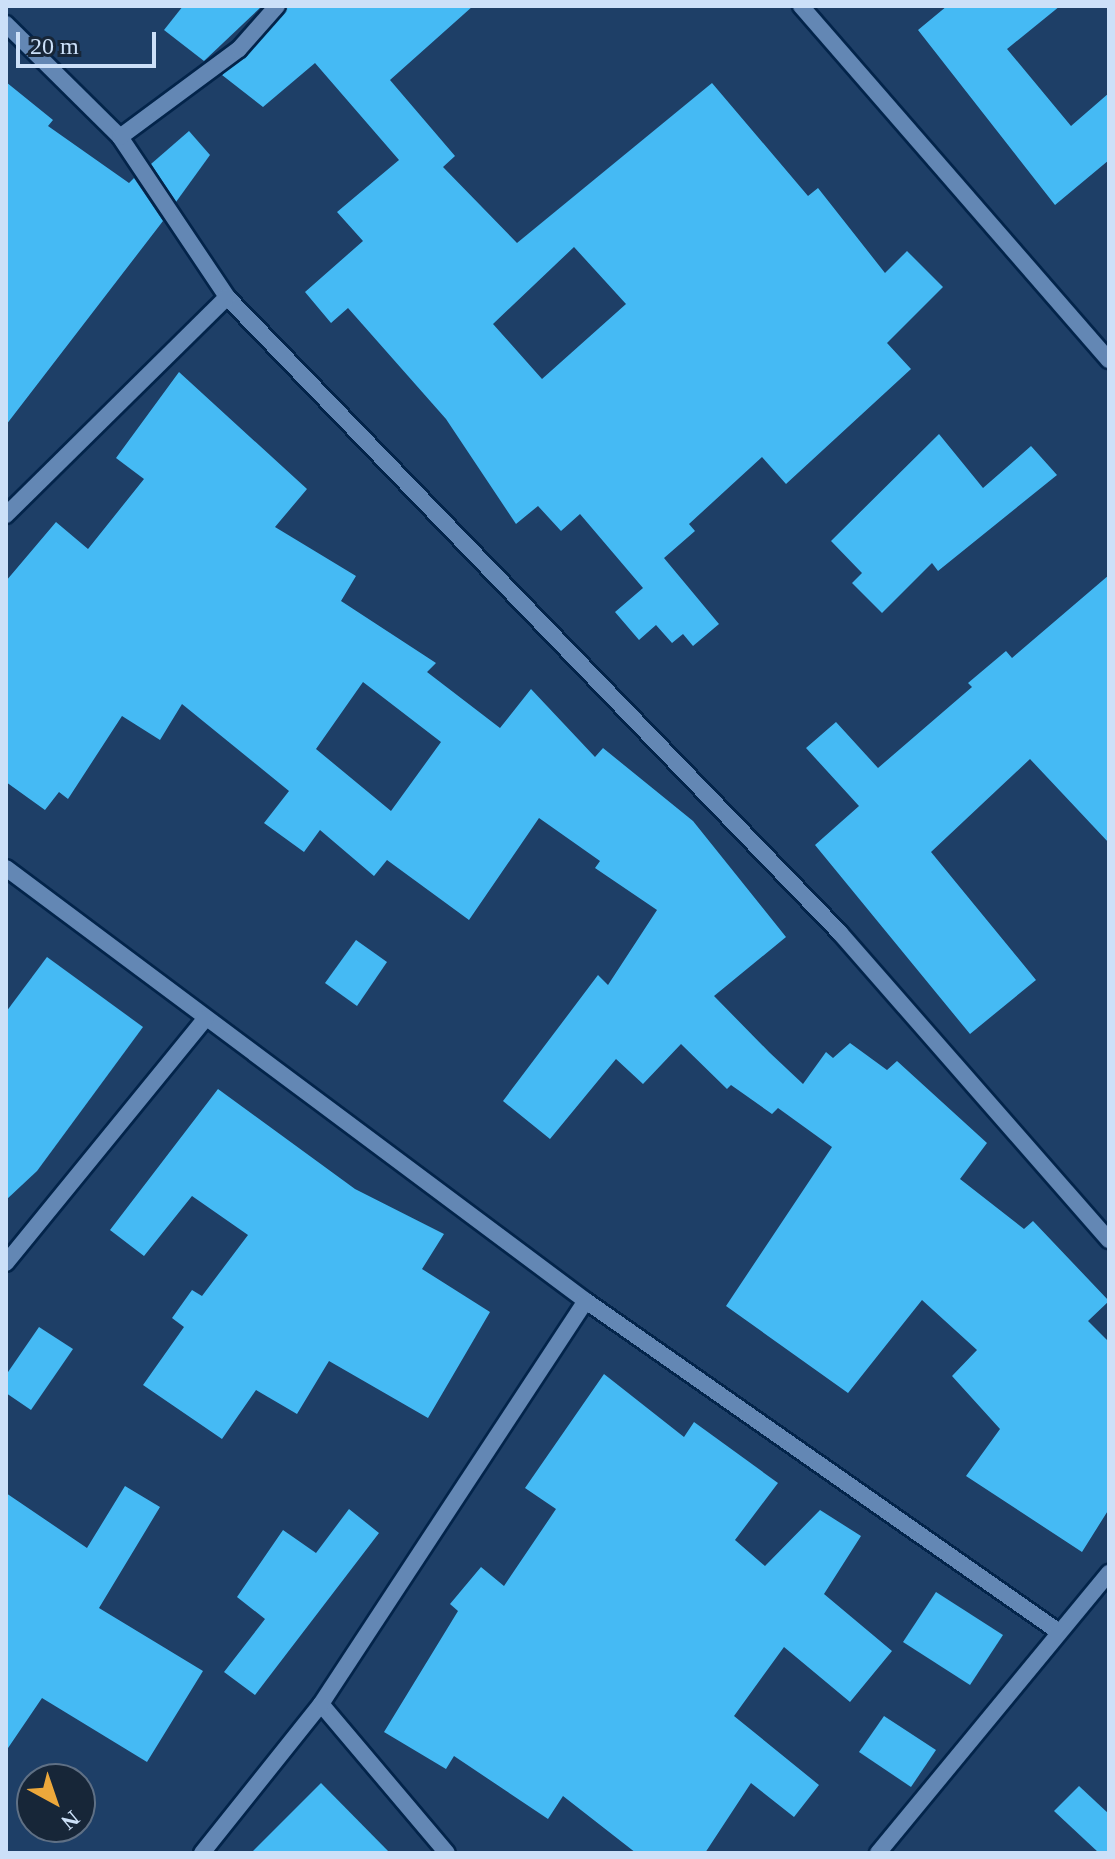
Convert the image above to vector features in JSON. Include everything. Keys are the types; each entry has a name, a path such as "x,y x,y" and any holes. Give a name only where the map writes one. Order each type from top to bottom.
{"street":[{"path":"120,137 239,49 277,6"},
{"path":"801,6 1109,360"},
{"path":"6,24 120,137 227,297 840,933 1109,1240"},
{"path":"6,515 227,297"},
{"path":"6,868 586,1301 1059,1632"},
{"path":"6,1263 206,1018"},
{"path":"202,1853 321,1704 586,1301"},
{"path":"878,1853 1109,1573"},
{"path":"321,1704 447,1853"}],"building":[{"path":"183,6 262,6 204,61 164,30"},
{"path":"288,6 473,6 390,80 455,156 443,167 517,243 712,83 808,196 818,188 885,273 907,251 943,287 887,343 911,369 786,484 762,457 689,524 695,531 664,558 719,624 693,646 683,634 672,643 656,625 639,640 615,612 643,588 580,514 561,531 538,506 516,524 446,419 348,308 331,323 305,292 363,241 337,212 399,160 315,63 263,107 222,75","holes":["574,247 626,304 542,379 493,324"]},
{"path":"947,6 1060,6 1007,49 1071,126 1109,93 1109,160 1055,205 918,30"},
{"path":"6,82 53,120 48,126 129,183 134,178 163,221 6,425"},
{"path":"189,131 210,155 176,202 151,164"},
{"path":"179,372 307,489 275,527 356,576 341,601 436,663 427,672 500,728 531,689 595,757 603,748 693,821 786,937 714,996 769,1052 803,1084 826,1052 833,1058 850,1043 887,1070 897,1061 987,1143 960,1179 1024,1229 1033,1221 1109,1301 1088,1321 1109,1342 1109,1509 1082,1552 966,1476 1000,1429 952,1376 977,1350 922,1300 848,1393 726,1306 832,1147 778,1108 772,1114 731,1085 727,1089 681,1044 643,1084 616,1059 550,1139 503,1101 598,975 608,985 657,910 595,868 600,861 539,818 469,920 387,860 374,876 320,830 304,852 264,823 289,791 182,704 160,740 122,716 68,799 59,792 45,810 6,782 6,581 56,522 88,549 144,479 116,458","holes":["363,682 441,742 391,811 316,749"]},
{"path":"939,434 983,488 1031,446 1057,475 938,571 932,563 882,613 852,583 862,573 831,541"},
{"path":"1109,575 1109,843 1030,759 931,852 1036,980 970,1034 815,845 859,806 806,748 836,722 878,768 972,687 968,683 1006,651 1012,658"},
{"path":"356,940 387,962 357,1006 325,983"},
{"path":"47,957 143,1027 37,1171 6,1200 6,1012"},
{"path":"218,1089 355,1189 444,1234 422,1269 490,1312 428,1418 329,1361 297,1414 256,1390 222,1439 143,1385 184,1327 172,1318 192,1290 202,1296 248,1235 192,1196 144,1256 110,1230"},
{"path":"39,1327 73,1349 31,1410 6,1393 6,1375"},
{"path":"604,1374 684,1437 694,1422 778,1483 735,1540 765,1566 820,1510 861,1536 824,1594 892,1651 850,1702 784,1647 734,1716 819,1785 794,1817 751,1783 705,1853 636,1853 563,1796 548,1819 454,1756 446,1769 384,1732 458,1611 450,1604 481,1567 504,1586 556,1509 525,1488"},
{"path":"125,1486 160,1507 99,1608 203,1671 147,1762 42,1698 6,1751 6,1493 87,1548"},
{"path":"349,1509 379,1533 255,1695 224,1672 265,1619 237,1597 283,1530 316,1553"},
{"path":"936,1592 1003,1635 970,1685 903,1642"},
{"path":"884,1716 936,1750 911,1787 859,1752"},
{"path":"321,1783 390,1853 251,1853"},
{"path":"1079,1786 1109,1814 1109,1853 1099,1853 1054,1811"}]}
